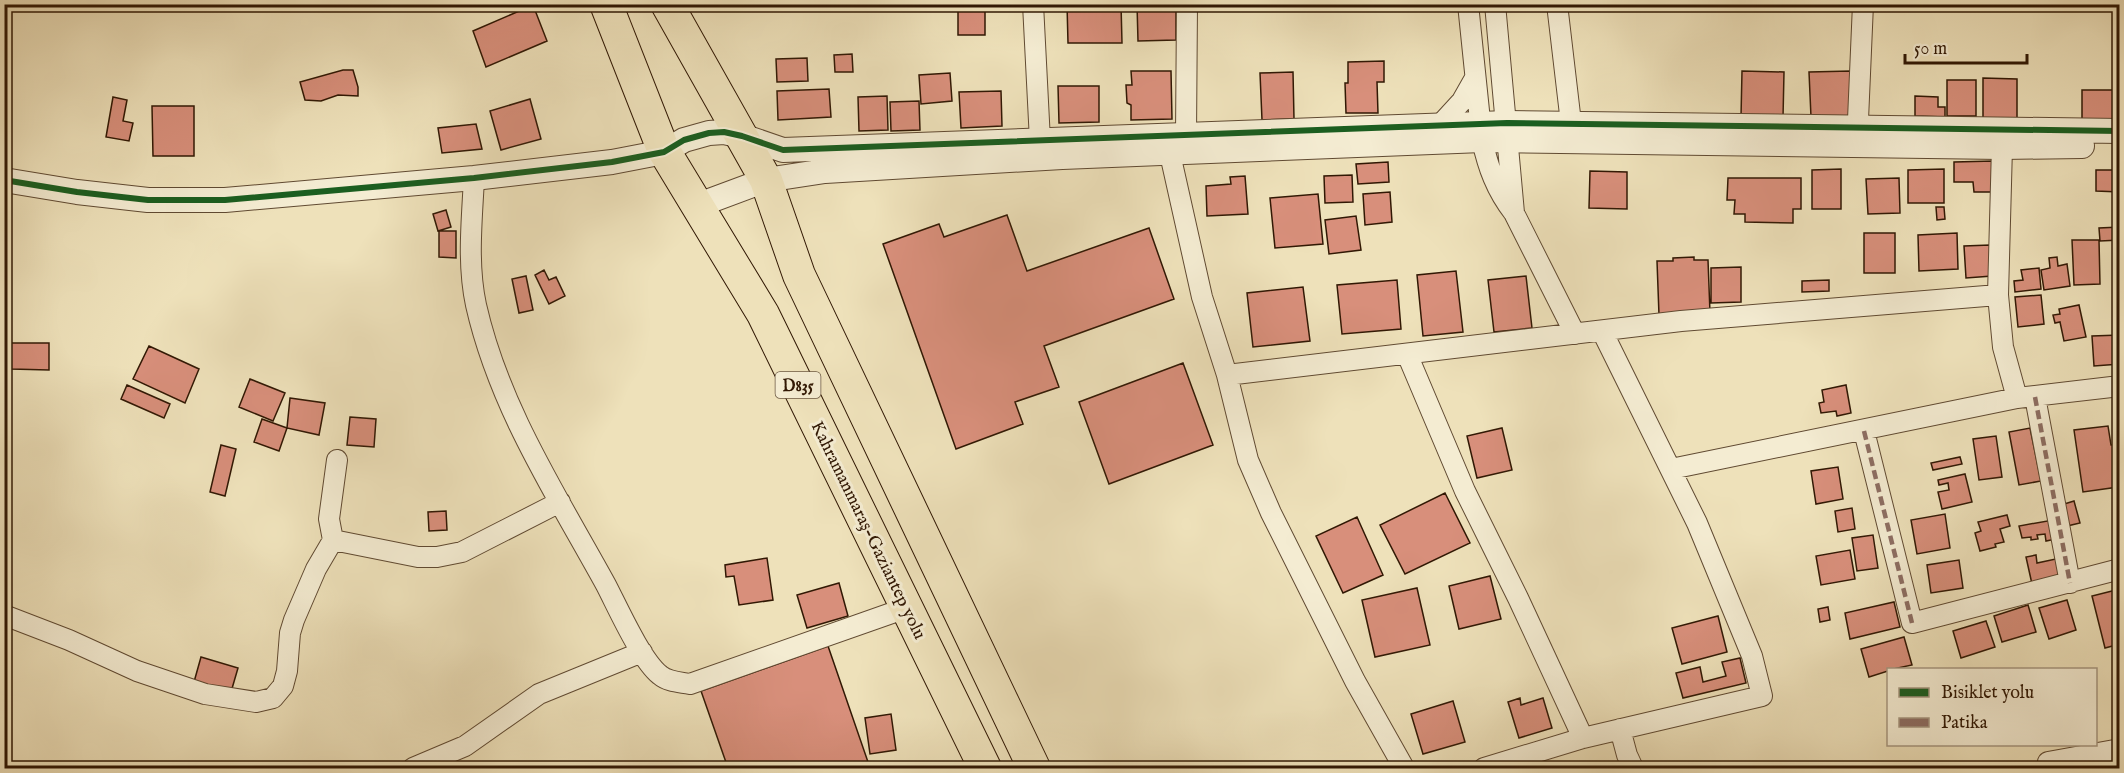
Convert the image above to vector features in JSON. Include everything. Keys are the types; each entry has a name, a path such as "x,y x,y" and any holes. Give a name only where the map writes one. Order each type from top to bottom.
{"highway":[{"name":"Kahramanmaraş-Gaziantep yolu","path":"606,4 664,152 763,314 985,768"},
{"name":"D835","path":"667,4 766,180 799,275 1034,768"}],"street":[{"path":"1033,4 1040,141"},
{"path":"1186,135 1187,4"},
{"path":"1468,4 1481,132 1497,188 1514,213 1575,334"},
{"path":"1495,4 1514,213"},
{"path":"1557,4 1570,123"},
{"path":"1857,135 1863,4"},
{"path":"1440,125 1462,101 1475,78"},
{"path":"1507,131 1570,123 1857,135 2002,147 2120,145"},
{"path":"696,206 766,180 997,152 1040,141 1440,125 1481,132"},
{"path":"4,180 76,192 148,200 214,200 474,178 612,162 664,152 697,135 724,132 783,150 1170,154 1507,131 1857,135 2120,131"},
{"path":"2002,147 1998,295 2003,347 2026,397 2070,583"},
{"path":"1170,154 1202,297 1227,375 1248,460 1271,513 1355,681 1404,768"},
{"path":"474,178 471,276 491,359 506,400 526,443 642,652 659,675 670,681 690,684 906,608"},
{"path":"1227,375 1681,321 1998,295"},
{"path":"1484,768 1582,738 1762,696 1752,656 1697,523 1602,331"},
{"path":"1407,354 1465,491 1518,598 1582,738"},
{"path":"1671,469 2026,397 2120,386"},
{"path":"1864,430 1912,623 2120,569"},
{"path":"4,615 69,640 137,671 205,694 256,702 273,698 283,686 294,620 316,569 333,540 329,519 337,460"},
{"path":"333,540 418,557 437,557 462,552 560,502"},
{"path":"413,768 465,746 539,694 642,652"},
{"path":"1620,729 1633,768"},
{"path":"2048,762 2120,748"}],"building":[{"path":"958,4 985,4 985,35 958,35"},
{"path":"1067,4 1121,4 1122,43 1068,43"},
{"path":"1137,4 1176,4 1176,40 1138,41"},
{"path":"533,5 547,41 486,67 473,31"},
{"path":"852,54 853,72 835,72 834,55"},
{"path":"807,58 808,81 777,82 776,59"},
{"path":"1384,61 1384,82 1377,82 1378,113 1346,113 1345,83 1348,83 1348,62"},
{"path":"343,70 353,70 358,96 338,95 321,101 305,100 300,82"},
{"path":"1131,71 1171,71 1172,119 1131,120 1131,105 1127,103 1126,85 1132,85"},
{"path":"1742,71 1784,72 1783,118 1741,117"},
{"path":"1851,71 1853,116 1811,117 1809,72"},
{"path":"1293,72 1294,119 1262,120 1260,73"},
{"path":"950,73 952,101 921,104 919,75"},
{"path":"1983,78 2017,79 2017,121 1983,120"},
{"path":"1947,80 1976,80 1976,116 1947,116"},
{"path":"1058,86 1099,86 1099,122 1059,123"},
{"path":"829,89 831,117 778,120 777,91"},
{"path":"2082,90 2113,90 2113,119 2082,119"},
{"path":"1001,91 1002,126 961,128 959,92"},
{"path":"887,96 888,130 859,131 858,97"},
{"path":"1915,96 1938,97 1938,107 1945,107 1945,117 1915,116"},
{"path":"113,97 127,100 123,121 133,123 129,141 106,137"},
{"path":"530,99 541,139 501,150 490,111"},
{"path":"919,101 920,130 891,131 890,102"},
{"path":"152,106 194,106 194,156 153,156"},
{"path":"476,124 482,149 442,153 438,128"},
{"path":"1994,161 1995,192 1974,192 1973,182 1954,182 1954,162"},
{"path":"1388,162 1389,182 1358,184 1356,164"},
{"path":"1841,169 1841,209 1812,209 1812,170"},
{"path":"1944,169 1944,203 1908,203 1908,170"},
{"path":"2096,170 2120,170 2120,192 2096,191"},
{"path":"1590,171 1627,172 1627,209 1589,208"},
{"path":"1352,175 1353,202 1325,203 1324,176"},
{"path":"1245,176 1248,214 1207,216 1206,186 1231,184 1230,177"},
{"path":"1728,178 1801,178 1801,209 1793,209 1793,223 1745,222 1745,214 1734,214 1735,200 1727,200"},
{"path":"1899,178 1900,213 1868,214 1866,179"},
{"path":"1390,192 1392,222 1365,225 1363,194"},
{"path":"1318,194 1323,244 1275,248 1270,198"},
{"path":"1936,207 1944,207 1945,219 1937,220"},
{"path":"446,210 451,227 438,231 433,214"},
{"path":"1007,215 1027,271 1149,228 1174,299 1044,346 1059,387 1015,402 1023,424 956,449 883,244 939,224 944,237"},
{"path":"1356,216 1361,250 1329,254 1325,220"},
{"path":"2120,227 2120,240 2100,241 2099,228"},
{"path":"439,231 456,231 456,258 439,257"},
{"path":"1864,233 1895,233 1895,273 1864,273"},
{"path":"1957,233 1958,269 1919,271 1918,235"},
{"path":"2072,240 2099,240 2100,284 2074,285"},
{"path":"1990,245 1992,276 1966,278 1964,246"},
{"path":"1694,257 1694,260 1708,260 1710,313 1659,315 1657,261"},
{"path":"2057,257 2058,266 2067,264 2070,286 2044,290 2041,270 2050,268 2049,258"},
{"path":"1741,267 1741,302 1711,303 1711,268"},
{"path":"2039,268 2041,289 2015,292 2014,281 2023,280 2021,270"},
{"path":"544,270 549,280 556,277 565,296 549,304 535,275"},
{"path":"1456,271 1463,332 1423,336 1417,275"},
{"path":"526,276 533,310 519,313 512,279"},
{"path":"1526,276 1532,328 1494,332 1488,280"},
{"path":"1397,280 1401,329 1342,334 1337,285"},
{"path":"1829,280 1829,291 1802,292 1802,281"},
{"path":"1303,287 1310,341 1253,347 1247,293"},
{"path":"2041,295 2044,324 2018,327 2015,297"},
{"path":"2079,305 2086,337 2064,341 2060,322 2055,323 2053,315 2060,314 2059,309"},
{"path":"2120,335 2120,364 2094,366 2092,336"},
{"path":"11,343 49,343 49,370 11,369"},
{"path":"149,346 199,369 185,403 133,379"},
{"path":"1183,363 1213,445 1109,484 1079,402"},
{"path":"250,379 285,393 273,421 239,407"},
{"path":"127,385 170,404 164,418 121,399"},
{"path":"1846,385 1851,413 1837,416 1836,411 1821,413 1819,403 1824,402 1822,390"},
{"path":"290,398 325,403 319,435 287,428"},
{"path":"350,417 376,419 374,447 347,445"},
{"path":"262,419 287,428 279,451 254,442"},
{"path":"2108,426 2111,445 2120,444 2120,468 2115,469 2118,487 2083,492 2074,430"},
{"path":"1502,428 1512,470 1477,478 1467,436"},
{"path":"2030,428 2041,481 2019,485 2009,432"},
{"path":"1996,436 2002,477 1979,480 1973,439"},
{"path":"221,445 236,449 225,496 210,492"},
{"path":"1960,457 1962,464 1933,470 1931,463"},
{"path":"1838,467 1843,499 1816,504 1811,471"},
{"path":"1965,474 1972,502 1942,509 1938,492 1949,490 1948,483 1939,485 1938,480"},
{"path":"1445,493 1470,543 1405,574 1380,525"},
{"path":"2074,501 2080,523 2067,526 2061,505"},
{"path":"1852,508 1855,529 1838,532 1835,511"},
{"path":"446,511 447,530 429,531 428,512"},
{"path":"1945,514 1950,548 1917,554 1911,520"},
{"path":"2007,515 2010,526 2000,529 2004,542 1995,544 1996,547 1980,551 1975,533 1981,531 1978,522"},
{"path":"1357,517 1383,575 1343,593 1316,536"},
{"path":"2053,520 2056,539 2046,541 2045,534 2037,535 2038,539 2022,538 2019,526"},
{"path":"1873,535 1878,568 1857,571 1852,538"},
{"path":"2059,548 2065,577 2032,584 2026,557 2036,555 2037,563 2056,559 2054,550"},
{"path":"1850,550 1855,579 1821,585 1816,556"},
{"path":"767,558 773,600 739,605 734,576 726,577 725,565"},
{"path":"1959,560 1963,588 1931,593 1927,565"},
{"path":"1490,576 1501,619 1459,629 1449,586"},
{"path":"839,583 848,616 807,628 797,595"},
{"path":"1417,588 1430,645 1375,657 1362,600"},
{"path":"2120,589 2120,644 2105,648 2092,596"},
{"path":"2067,600 2076,630 2049,639 2039,608"},
{"path":"1894,602 1900,627 1850,639 1845,613"},
{"path":"2028,605 2036,632 2002,642 1994,616"},
{"path":"1828,607 1830,620 1820,622 1818,609"},
{"path":"1718,616 1727,652 1682,664 1672,628"},
{"path":"1986,621 1995,647 1961,658 1953,631"},
{"path":"1904,637 1912,665 1887,668 1887,671 1869,677 1861,649"},
{"path":"828,646 868,762 850,768 728,768 701,691"},
{"path":"201,657 238,668 231,692 194,682"},
{"path":"1740,658 1746,683 1683,698 1676,673 1700,667 1703,682 1726,676 1722,662"},
{"path":"1520,698 1521,705 1543,698 1552,728 1519,738 1508,702"},
{"path":"1453,701 1465,742 1423,754 1411,714"},
{"path":"891,714 896,750 870,754 865,718"}],"marked path":[{"path":"2035,397 2070,583"},
{"path":"1864,431 1912,623"}],"cycle path":[{"path":"4,180 77,192 148,200 225,200 474,178 612,162 664,152 684,140 709,133 724,132 783,150 1507,123 2120,131"}]}
